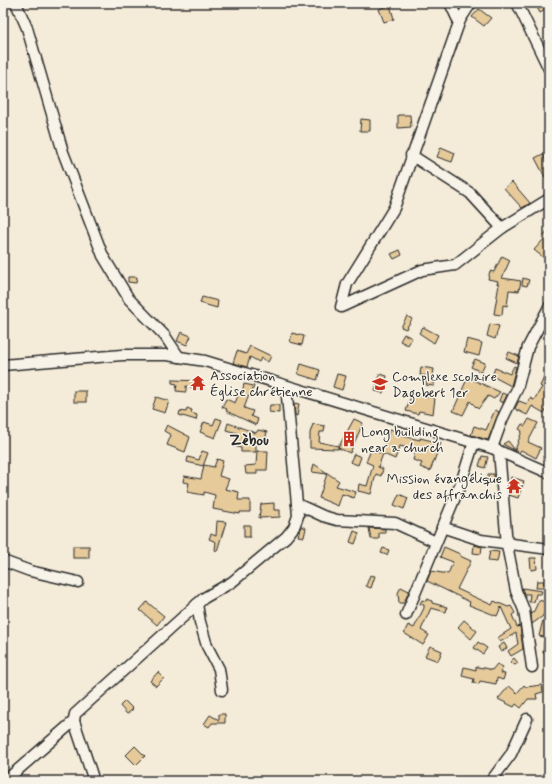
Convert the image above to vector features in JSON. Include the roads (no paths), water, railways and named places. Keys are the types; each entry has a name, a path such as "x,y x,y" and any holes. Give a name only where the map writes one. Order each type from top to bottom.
{"street":[{"path":"16,3 27,28 63,152 103,256 129,299 165,336 179,357"},
{"path":"450,3 457,18 460,20"},
{"path":"471,3 460,20 411,155 394,208 348,284 341,307 422,270 455,265 502,228 549,199"},
{"path":"517,3 549,68"},
{"path":"411,155 470,193 502,228"},
{"path":"532,666 524,610 516,591 507,545 496,449 502,420 517,388 528,347 549,307"},
{"path":"3,365 122,356 167,355 205,361 496,449 549,473"},
{"path":"5,781 74,721 76,714 197,604 210,594 232,582 286,537 294,527 298,516 286,386"},
{"path":"406,615 461,483 474,442"},
{"path":"297,504 318,514 337,520 395,523 436,542"},
{"path":"442,527 466,536 507,545 549,550"},
{"path":"3,561 30,571 78,582"},
{"path":"197,604 200,622 208,646 219,669 222,690"},
{"path":"490,781 511,754 527,719"},
{"path":"74,721 92,775"}],"place":[{"name":"Association Église chrétienne","path":"198,383"},
{"name":"Complexe scolaire Dagobert 1er","path":"380,384"},
{"name":"Long building near a church","path":"349,439"},
{"name":"Mission évangélique des affranchis","path":"514,486"}],"district":[{"name":"Zèbou","path":"249,439"}]}
